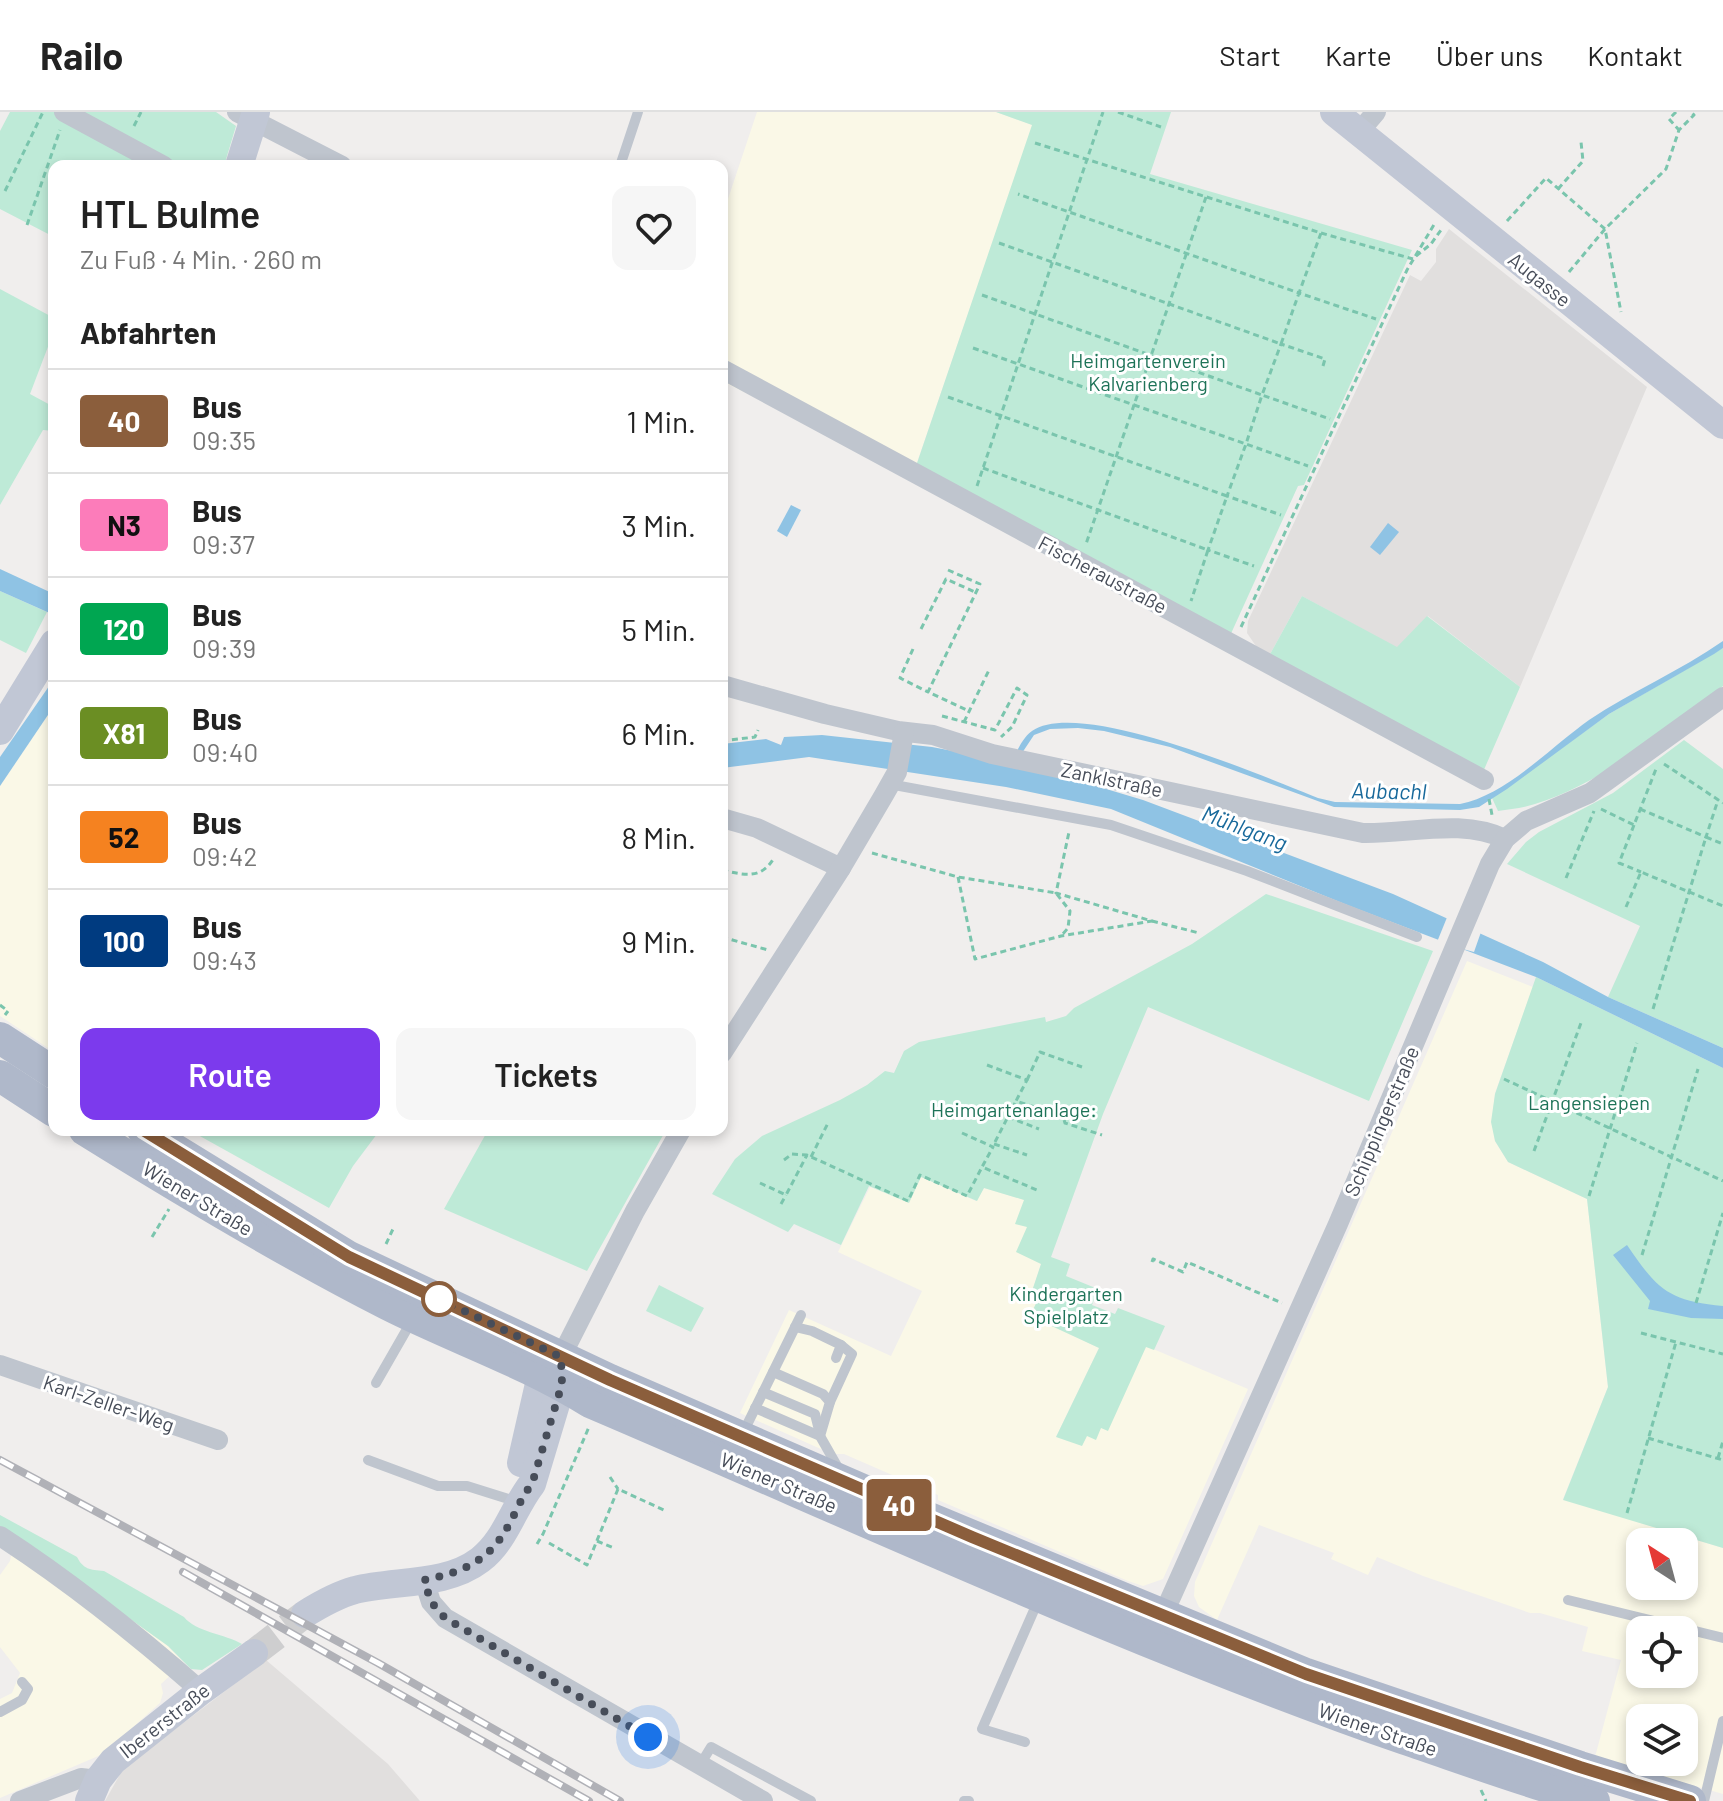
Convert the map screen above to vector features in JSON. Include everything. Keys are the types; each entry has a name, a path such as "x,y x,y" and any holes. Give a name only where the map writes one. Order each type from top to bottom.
{"main road":[{"path":"2,1028 48,1068"},
{"path":"0,1076 48,1107"},
{"name":"Wiener Straße","path":"95,1136 253,1231 414,1317 555,1372 601,1377 845,1482 1157,1629 1291,1699 1479,1765 1594,1801"},
{"name":"Wiener Straße","path":"158,1136 349,1257 555,1372 590,1402 1041,1596 1306,1674 1690,1801"}],"street":[{"name":"Augasse","path":"1334,112 1368,122 1723,425"},
{"path":"65,113 153,160"},
{"path":"240,160 249,115 331,160"},
{"name":"Fischeraustraße","path":"728,372 1484,780"},
{"path":"0,731 48,657"},
{"name":"Zanklstraße","path":"728,687 902,736 933,735 996,746 1363,833 1393,834 1466,827 1487,830 1505,839"},
{"name":"Schippingerstraße","path":"1157,1629 1338,1224 1450,949 1505,839 1523,814 1590,793 1723,697"},
{"path":"728,1043 841,868 893,778 902,736"},
{"path":"728,820 757,828 841,868"},
{"path":"305,1614 326,1601 357,1590 455,1574 483,1558 506,1531 532,1484 555,1372 635,1211 678,1136"},
{"name":"Karl-Zeller-Weg","path":"0,1365 218,1440"},
{"path":"0,1536 47,1567 112,1617 201,1691"},
{"path":"424,1580 431,1602 445,1618 763,1801"},
{"name":"Ibererstraße","path":"93,1790 113,1761 254,1653"},
{"path":"20,1801 81,1778 93,1790"}],"lane":[{"path":"622,160 638,112"},
{"path":"893,778 1111,825 1247,871 1417,937"},
{"path":"741,1437 801,1315"},
{"path":"376,1383 414,1317"},
{"path":"795,1327 812,1331 852,1354 826,1393 820,1436"},
{"path":"836,1358 841,1345"},
{"path":"773,1372 826,1393"},
{"path":"763,1392 815,1414 820,1436 845,1482"},
{"path":"755,1408 820,1436"},
{"path":"368,1460 438,1486 467,1486 522,1499"},
{"path":"1025,1742 982,1729 1041,1596"},
{"path":"1568,1600 1723,1638"},
{"path":"0,1712 22,1700 28,1689 22,1682"},
{"path":"1704,1801 1723,1721"},
{"path":"699,1766 711,1747 811,1801"}],"path":[{"path":"5,191 43,112"},
{"path":"974,493 1103,112"},
{"path":"1118,112 1161,127"},
{"path":"1676,112 1669,119 1679,130"},
{"path":"1565,277 1605,229 1666,169 1679,130 1694,115 1691,112"},
{"path":"49,160 65,113"},
{"path":"1558,189 1583,161 1581,142"},
{"path":"1035,143 1413,259"},
{"path":"27,225 48,163"},
{"path":"1502,227 1546,178 1605,229 1621,303 1620,322"},
{"path":"1018,194 1376,319"},
{"path":"1082,553 1206,197"},
{"path":"1232,645 1413,259 1439,219"},
{"path":"1413,259 1431,244 1446,224"},
{"path":"1188,609 1321,233"},
{"path":"999,243 1325,359 1323,366"},
{"path":"982,295 1330,419"},
{"path":"973,348 1308,466"},
{"path":"948,397 1281,515"},
{"path":"983,468 1254,566"},
{"path":"928,692 980,584 948,570"},
{"path":"921,629 946,579 976,592"},
{"path":"913,649 900,678 969,711"},
{"path":"989,670 964,722 995,730"},
{"path":"1018,686 1027,695 1012,727 996,746 995,730 1018,686"},
{"path":"728,740 755,737 758,730"},
{"path":"1723,803 1661,762 1619,863 1723,906"},
{"path":"1653,1009 1718,800"},
{"path":"1492,805 1492,818"},
{"path":"1566,878 1595,806 1634,825"},
{"path":"1640,809 1723,844"},
{"path":"1061,936 1068,928 1070,911 1056,893 1072,816"},
{"path":"728,872 742,875 767,869 783,841"},
{"path":"854,846 958,877 1056,893 1199,933"},
{"path":"1626,907 1641,872"},
{"path":"958,877 975,959 1061,936 1152,921"},
{"path":"728,939 777,953"},
{"path":"0,1005 8,1011 2,1028"},
{"path":"1534,1151 1581,1023"},
{"path":"1589,1196 1637,1043"},
{"path":"784,1160 792,1154 809,1156 908,1201 920,1175 967,1196 1040,1052 1082,1067"},
{"path":"987,1065 1027,1080"},
{"path":"1642,1255 1698,1069"},
{"path":"1504,1079 1723,1181"},
{"path":"1016,1101 1063,1116 1065,1123 1102,1135"},
{"path":"1008,1117 1039,1129"},
{"path":"781,1204 828,1123"},
{"path":"962,1133 1027,1155"},
{"path":"982,1167 1037,1190"},
{"path":"760,1183 786,1195"},
{"path":"152,1237 174,1201"},
{"path":"1696,1303 1723,1213"},
{"path":"386,1244 393,1229"},
{"path":"1152,1262 1153,1259 1183,1272 1187,1262 1285,1304"},
{"path":"1641,1333 1723,1354"},
{"path":"1627,1513 1676,1342"},
{"path":"537,1544 589,1427"},
{"path":"1648,1438 1720,1459 1723,1441"},
{"path":"610,1477 618,1489 666,1511"},
{"path":"549,1543 587,1565 618,1489"},
{"path":"597,1541 614,1548"}],"shaded area":[{"path":"757,112 996,112 1033,125 912,477 728,384 728,199"},
{"path":"1449,229 1647,387 1520,687 1428,616 1397,648 1302,596 1269,656 1258,649 1247,633 1248,621 1410,275 1421,281 1436,262 1436,249"},
{"path":"48,715 48,1048 0,1016 0,786"},
{"path":"1467,961 1533,987 1495,1093 1492,1122 1495,1141 1508,1162 1587,1199 1608,1387 1563,1499 1658,1528 1626,1528 1626,1600 1698,1600 1698,1540 1723,1548 1723,1794 1661,1776 1698,1776 1698,1704 1626,1704 1626,1766 1595,1757 1621,1660 1582,1651 1588,1627 1530,1613 1377,1557 1368,1575 1331,1559 1334,1553 1259,1525 1217,1620 1199,1607 1194,1596 1195,1582"},
{"path":"921,1177 976,1201 984,1188 1025,1200 1027,1227 1041,1264 1032,1291 1041,1295 1031,1315 1099,1348 1056,1437 1086,1435 1101,1428 1146,1346 1248,1389 1163,1579 1143,1586 1128,1581 938,1500 938,1495 844,1454 832,1454 740,1413 789,1310 891,1356 922,1291 838,1252 870,1187 909,1202"},
{"path":"15,1535 168,1646 184,1663 161,1684 163,1693 160,1703 103,1754 0,1798 0,1699 12,1693 20,1673 0,1647 0,1575 10,1561"},
{"path":"266,1660 388,1764 420,1801 105,1801 123,1769"}],"green space":[{"path":"10,112 216,112 236,126 226,160 48,160 48,234 0,209 0,131"},
{"name":"Heimgartenverein Kalvarienberg","path":"996,112 1171,112 1150,174 1412,250 1304,485 1298,486 1229,638 915,469 1032,125"},
{"path":"0,289 48,315 48,347 30,394 48,404 48,430 43,430 0,505"},
{"path":"0,591 47,612 26,653 0,640"},
{"path":"1302,596 1397,647 1427,616 1520,687 1483,772 1269,656"},
{"path":"1723,648 1723,686 1657,737 1610,769 1561,794 1530,805 1498,811 1492,798 1609,714"},
{"path":"1684,740 1723,769 1723,1048 1608,997 1640,926 1507,864 1539,832 1613,793"},
{"path":"1266,894 1433,951 1369,1101 1148,1007 1103,1114 1051,1257 1070,1264 1066,1276 1098,1289 1092,1305 1115,1314 1118,1308 1165,1326 1154,1350 1146,1347 1108,1431 1101,1428 1096,1440 1087,1436 1082,1446 1056,1437 1099,1348 1030,1316 1040,1295 1032,1291 1041,1264 1016,1252 1027,1227 1015,1224 1024,1200 984,1188 977,1201 921,1177 909,1203 869,1186 841,1245 794,1224 788,1232 712,1194 735,1159 762,1136 840,1100 885,1071 894,1073 904,1051 919,1042 1045,1017 1046,1022 1066,1016 1074,1008 1192,944"},
{"name":"Langensiepen","path":"1536,977 1723,1068 1723,1548 1698,1540 1698,1528 1656,1528 1563,1500 1608,1387 1587,1199 1508,1162 1495,1141 1491,1122 1495,1094"},
{"path":"200,1136 376,1136 353,1166 329,1208"},
{"path":"485,1136 663,1136 587,1271 444,1209"},
{"path":"659,1285 704,1308 691,1332 646,1311"},
{"path":"0,1515 77,1557 84,1566 104,1571 196,1626 242,1644 202,1670 191,1669 168,1646 0,1526"}],"water":[{"path":"791,505 801,510 787,537 777,531"},
{"path":"1388,523 1399,532 1380,555 1370,547"},
{"path":"0,569 48,591 48,612 0,591"},
{"name":"Mühlgang","path":"1723,641 1723,648 1609,714 1479,807 1460,810 1334,807 1170,747 1078,728 1050,729 1034,735 1016,762 1143,800 1393,894 1543,962 1608,997 1723,1048 1723,1068 1536,977 1347,905 1111,809 1006,787 809,757 728,767 728,743 766,739 781,745 784,737 822,735 932,747 1011,762 1032,731 1056,723 1089,724 1173,744 1335,802 1460,804 1477,799 1511,781 1589,720"},
{"path":"48,688 48,715 0,786 0,757"},
{"path":"1627,1245 1647,1272 1666,1290 1689,1301 1723,1306 1723,1319 1691,1318 1648,1309 1650,1301 1613,1255"}],"pier":[{"path":"1448,915 1481,932 1474,952 1437,942"}],"tunnel":[{"path":"254,1653 305,1614"}],"railway":[{"path":"0,1460 378,1663 620,1801"},
{"path":"183,1572 589,1801"}],"bus line":[{"name":"40","path":"152,1136 349,1257 664,1404 972,1537 1306,1674 1690,1801"}],"route":[{"path":"439,1299 561,1357 562,1384 532,1484 522,1496 506,1531 483,1558 469,1568 424,1580 431,1602 445,1618 648,1737"}],"water label":[{"name":"Aubachl","path":"1389,790"}],"park label":[{"name":"Heimgartenanlage:","path":"1014,1109"},
{"name":"Kindergarten Spielplatz","path":"1066,1304"}]}
